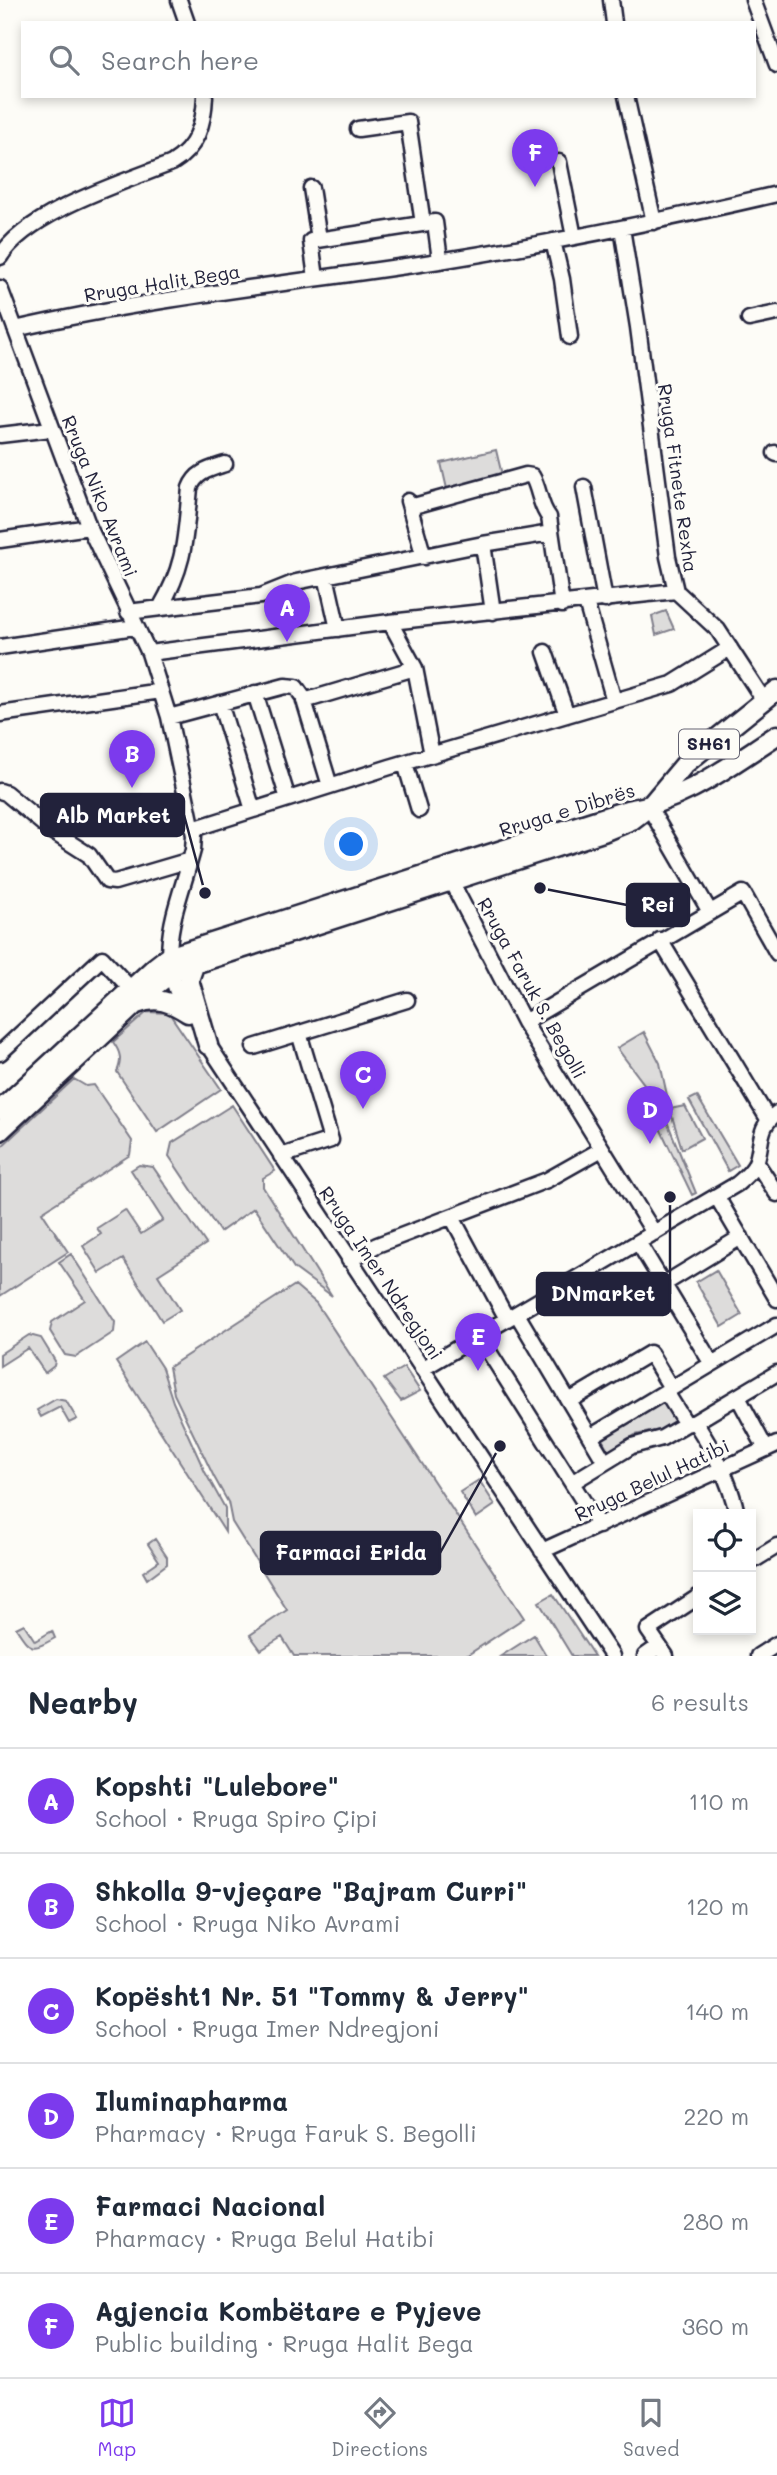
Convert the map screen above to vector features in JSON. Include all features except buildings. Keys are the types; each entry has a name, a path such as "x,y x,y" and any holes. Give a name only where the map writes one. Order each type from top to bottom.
{"main road":[{"name":"SH61","path":"649,807 685,764 771,696"},
{"path":"649,807 697,786 777,735"},
{"name":"Rruga e Dibrës","path":"169,965 195,963 603,832 632,820 649,807"},
{"name":"Rruga e Dibrës","path":"0,1110 169,965 627,810 649,807"},
{"path":"195,963 190,980 208,1045"},
{"path":"134,996 161,1000 188,1013"},
{"name":"Rruga e Dibrës","path":"0,1131 134,996"}],"street":[{"path":"180,0 186,21"},
{"path":"611,0 614,21"},
{"path":"753,0 777,65"},
{"path":"0,257 22,234 61,209 182,157 200,131 205,98"},
{"path":"626,98 654,222"},
{"path":"358,129 408,122 423,224"},
{"path":"559,162 574,237"},
{"path":"311,188 318,239"},
{"name":"Rruga Halit Bega","path":"9,324 553,241 654,222 777,194"},
{"path":"316,278 311,240 435,222 440,260"},
{"name":"Rruga Fitnete Rexha","path":"622,228 638,327 668,557 676,591 718,630 771,696"},
{"path":"553,241 562,279 570,337"},
{"name":"Rruga Niko Avrami","path":"0,288 9,324 89,527 149,653 169,717 194,842 169,937 169,965"},
{"path":"749,319 777,313"},
{"path":"0,435 51,429"},
{"path":"160,608 178,576 183,558 193,481 206,470 225,464"},
{"path":"424,557 409,503 526,475 532,476 542,510 549,517 562,605"},
{"path":"584,487 605,600"},
{"path":"0,540 89,527"},
{"path":"128,612 261,596 296,582 551,533"},
{"path":"483,544 493,612"},
{"path":"326,576 338,629"},
{"path":"149,653 390,622 676,591"},
{"path":"586,602 614,701"},
{"path":"390,622 415,668 432,755"},
{"path":"0,647 135,627"},
{"path":"193,828 672,684 730,648"},
{"path":"545,652 567,715"},
{"path":"304,701 415,668"},
{"path":"169,717 255,693 290,686 300,690 330,786"},
{"path":"0,714 161,691"},
{"path":"255,693 288,799"},
{"path":"220,703 253,810"},
{"path":"405,763 419,810"},
{"path":"0,791 53,832 89,855 107,881 115,882 190,860"},
{"path":"649,807 710,912"},
{"name":"Rruga Faruk S. Begolli","path":"451,881 524,1022 654,1233"},
{"path":"524,1022 660,940 743,894 777,953"},
{"path":"422,1369 717,1197 746,1178 756,1162 761,1134 772,1116 660,940"},
{"path":"0,1053 102,958 134,996"},
{"name":"Rruga Imer Ndregjoni","path":"169,965 178,996 208,1045 612,1656"},
{"path":"254,1047 407,1000"},
{"path":"281,1156 331,1140 299,1033"},
{"path":"349,1260 377,1245 547,1180 603,1149"},
{"path":"756,1162 777,1194"},
{"path":"717,1197 777,1299"},
{"path":"452,1217 605,1462"},
{"path":"664,1284 741,1237"},
{"path":"638,1242 712,1364"},
{"path":"590,1437 777,1325"},
{"path":"479,1336 599,1526"},
{"path":"569,1401 650,1353 668,1390 722,1469 729,1482 736,1509"},
{"path":"573,1482 632,1446 662,1438 777,1373"},
{"path":"737,1397 771,1447"},
{"name":"Rruga Belul Hatibi","path":"542,1551 771,1447"},
{"path":"756,1559 777,1545"},
{"path":"645,1656 662,1651 648,1630 693,1600"},
{"path":"759,1656 777,1644"}],"shaded area":[{"path":"496,450 502,475 447,489 441,463"},
{"path":"666,611 674,629 656,635 652,616"},
{"path":"147,1012 169,1013 221,1089 157,1132 117,1072 120,1057 113,1042"},
{"path":"644,1032 660,1063 670,1109 685,1106 702,1138 682,1149 670,1110 666,1113 617,1048"},
{"path":"74,1079 86,1086 94,1085 132,1141 130,1155 42,1212 68,1252 0,1296 0,1148"},
{"path":"697,1096 738,1165 728,1171 689,1100"},
{"path":"232,1105 275,1171 263,1178 263,1187 332,1296 294,1268 254,1208 220,1232 169,1156 172,1143"},
{"path":"666,1119 696,1193 692,1195 658,1124"},
{"path":"139,1165 153,1167 206,1244 158,1275 180,1310 162,1321 123,1259 100,1273 83,1246 101,1234 97,1228 125,1210 141,1234 163,1220 131,1170"},
{"path":"71,1254 115,1322 114,1332 76,1357 65,1355 50,1331 52,1322 85,1300 59,1262"},
{"path":"716,1270 742,1315 722,1327 696,1282"},
{"path":"295,1285 316,1303 524,1618 466,1656 294,1656 282,1637 261,1650 250,1635 287,1610 232,1522 228,1502 174,1394 169,1367"},
{"path":"29,1335 41,1338 55,1361 54,1366 45,1373 28,1348 0,1366 0,1354"},
{"path":"145,1342 162,1368 173,1402 205,1472 225,1508 225,1532 116,1362"},
{"path":"404,1367 420,1391 401,1401 384,1379"},
{"path":"56,1399 66,1401 77,1419 69,1423 60,1407 41,1417 37,1410"},
{"path":"664,1400 677,1421 660,1430 635,1435 609,1452 601,1437"},
{"path":"479,1480 495,1505 476,1518 460,1492"},
{"path":"155,1539 167,1557 167,1564 147,1579 143,1572 159,1561 148,1544"},
{"path":"553,1594 594,1656 572,1656 539,1602"},
{"path":"24,1624 35,1641 52,1631 55,1638 37,1647 29,1645 16,1628"},
{"path":"534,1635 546,1655 501,1656"}],"place":[{"name":"Agjencia Kombëtare e Pyjeve","path":"535,187"},
{"name":"Kopshti \"Lulebore\"","path":"287,642"},
{"name":"Shkolla 9-vjeçare \"Bajram Curri\"","path":"132,788"},
{"name":"Rei","path":"540,888"},
{"name":"Alb Market","path":"205,893"},
{"name":"Kopësht1 Nr. 51 \"Tommy & Jerry\"","path":"363,1109"},
{"name":"Iluminapharma","path":"650,1144"},
{"name":"DNmarket","path":"670,1197"},
{"name":"Farmaci Nacional","path":"478,1371"},
{"name":"Farmaci Erida","path":"500,1446"}]}
